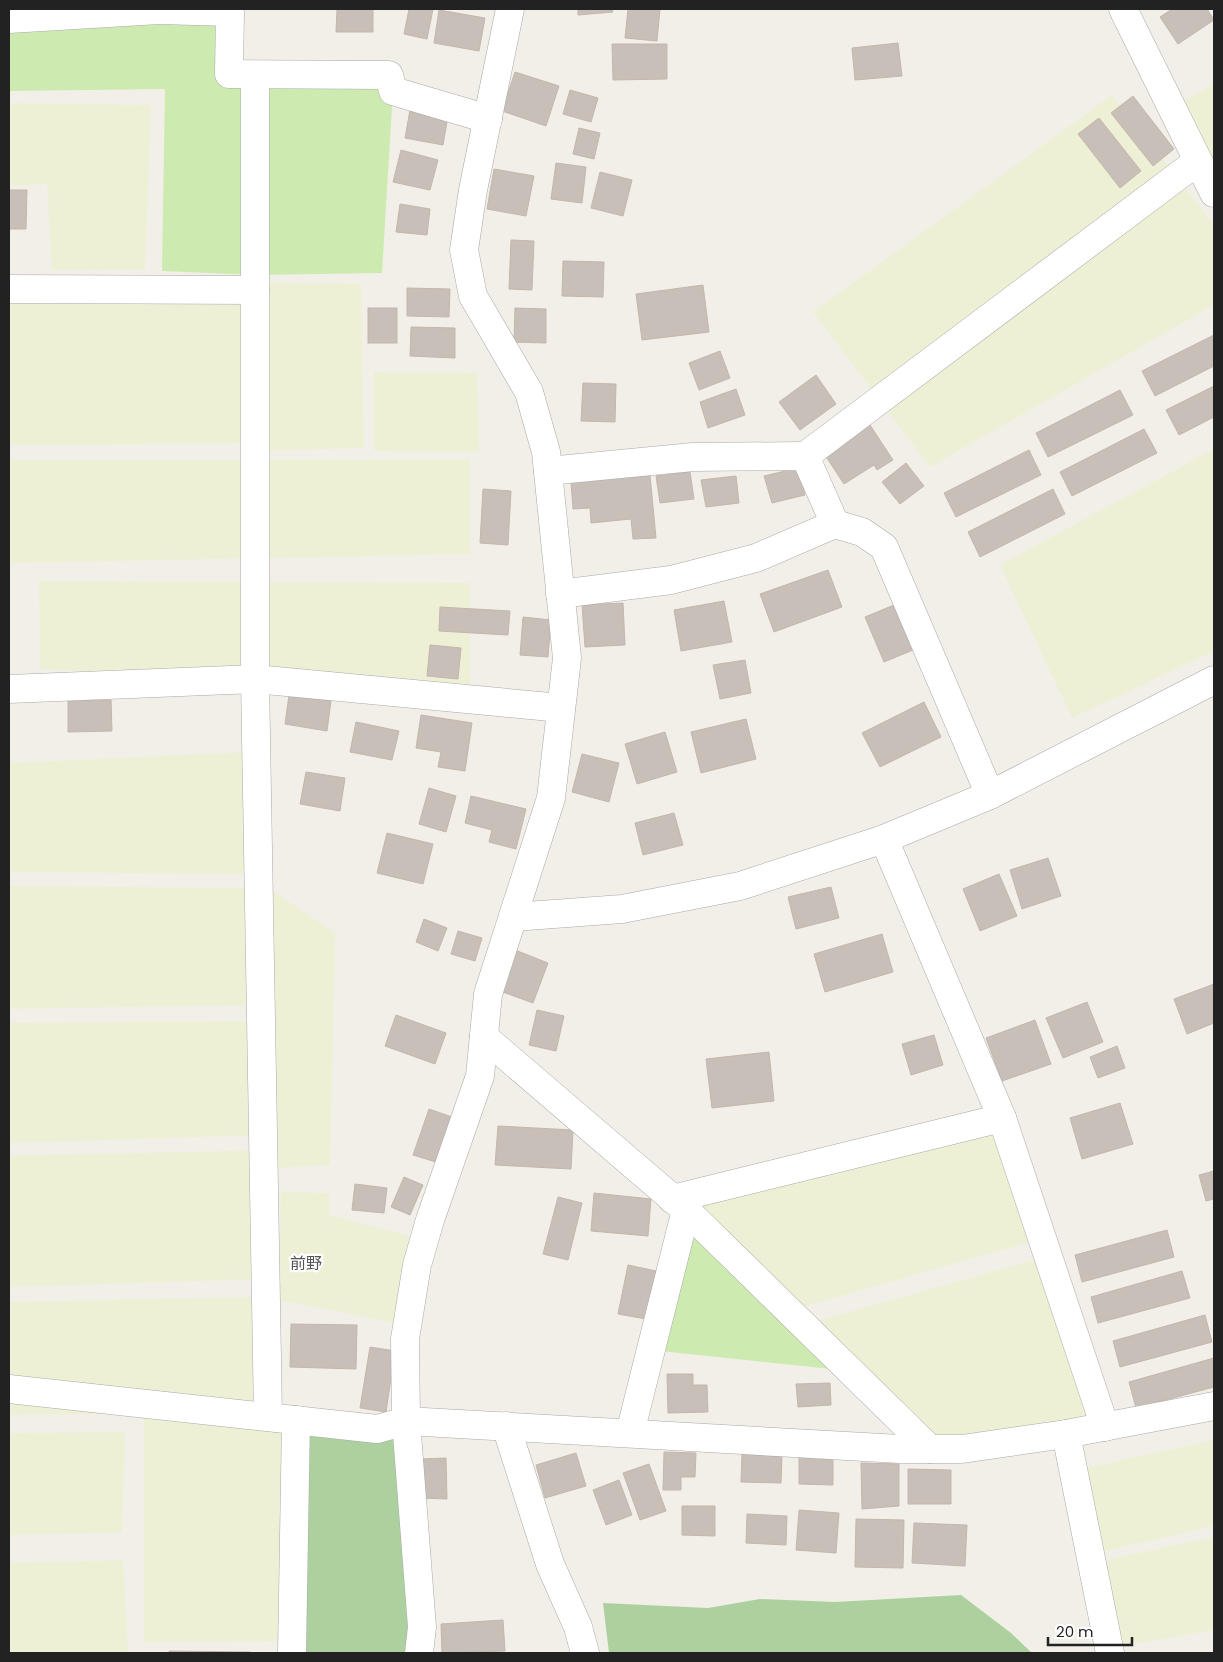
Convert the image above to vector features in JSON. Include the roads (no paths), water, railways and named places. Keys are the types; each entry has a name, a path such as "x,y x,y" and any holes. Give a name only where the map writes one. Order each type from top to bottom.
{"street":[{"path":"418,1653 422,1628 406,1420 405,1339 418,1265 430,1220 480,1076 488,994 551,798 567,658 546,452 529,392 473,296 464,250 473,190 510,9"},
{"path":"1123,9 1214,193"},
{"path":"9,19 159,10 230,12 229,74 388,75 393,91 488,118"},
{"path":"255,75 255,679 268,1416"},
{"path":"548,471 693,457 805,456 1198,161"},
{"path":"9,289 255,290"},
{"path":"805,456 835,524"},
{"path":"560,594 671,580 756,558 835,524 862,532 884,547 990,796"},
{"path":"9,689 255,679 561,708"},
{"path":"513,917 622,908 740,886 884,839 990,796 1214,680"},
{"path":"884,839 1002,1118 1105,1427"},
{"path":"484,1038 679,1204 930,1449"},
{"path":"679,1204 1002,1118"},
{"path":"630,1433 679,1204"},
{"path":"9,1390 377,1429 406,1420 962,1450 1066,1434 1214,1406"},
{"path":"292,1653 296,1420"},
{"path":"506,1426 550,1564 578,1628 585,1653"},
{"path":"1066,1434 1110,1653"}],"district":[{"name":"前野","path":"306,1263"}]}
